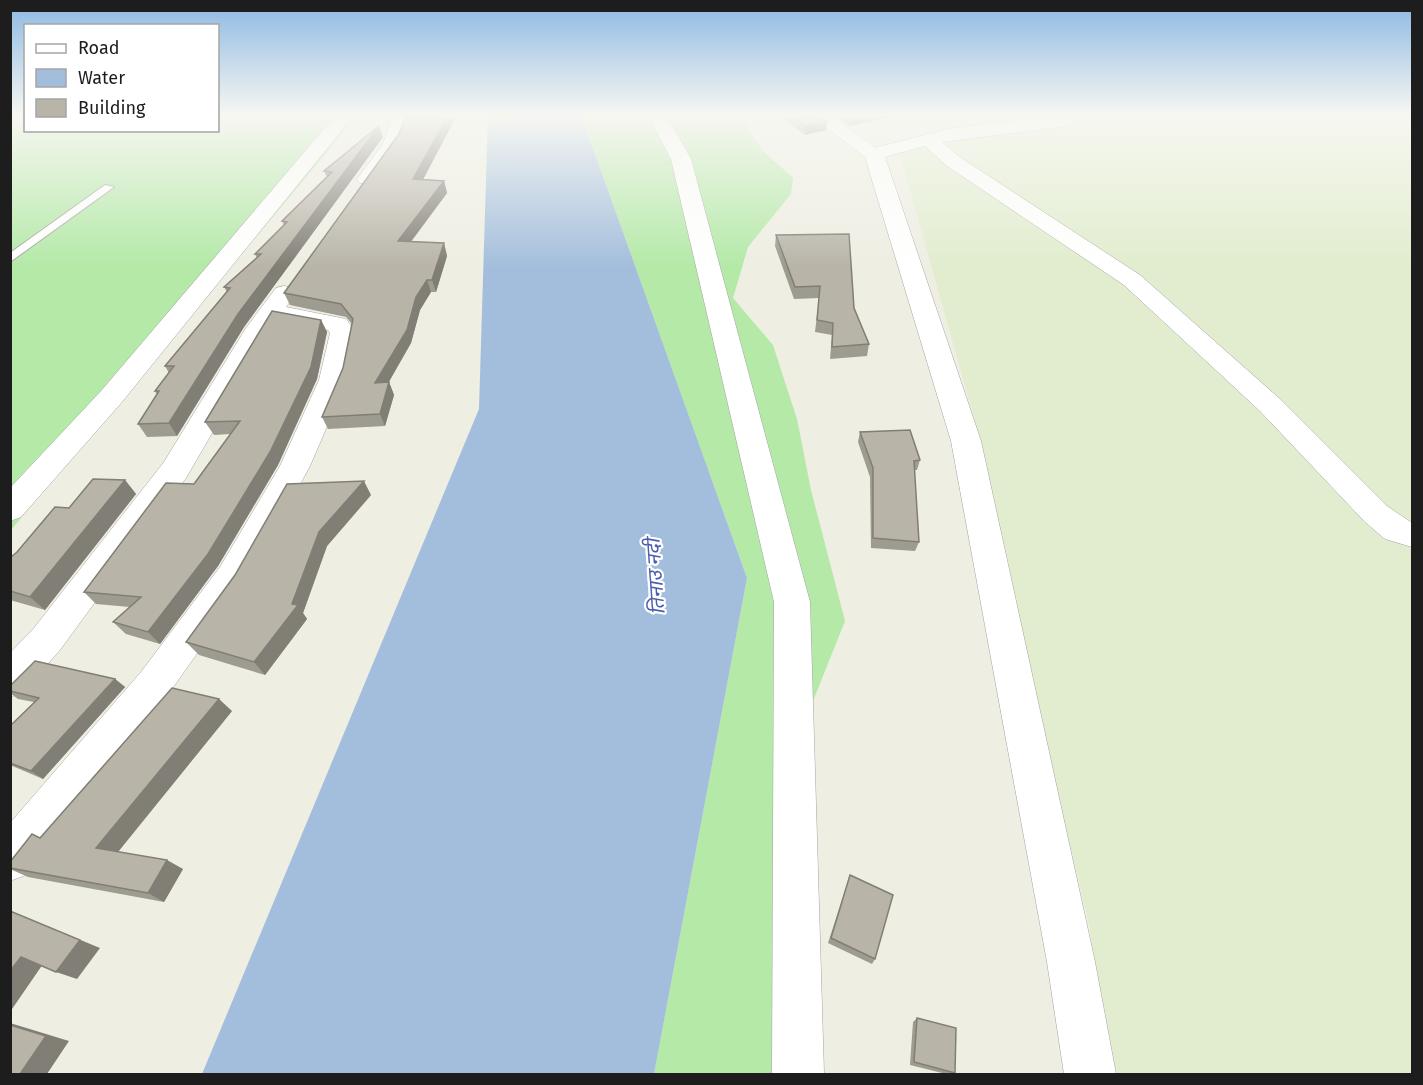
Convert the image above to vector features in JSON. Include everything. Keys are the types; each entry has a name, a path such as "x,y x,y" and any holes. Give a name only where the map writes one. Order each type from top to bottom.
{"street":[{"path":"10,509 112,396 303,166"},
{"path":"352,200 377,166"},
{"path":"683,166 792,602 798,1074"},
{"path":"878,166 966,441 1069,950 1090,1074"},
{"path":"959,166 1132,280 1270,405 1376,514 1397,530 1413,535"},
{"path":"10,680 47,639 175,470 271,312 298,274"},
{"path":"10,859 47,810 154,684 232,577 295,466 333,380 343,333 337,324 271,312"}],"lane":[{"path":"10,259 109,187"}],"green space":[{"path":"11,166 316,166 11,530"},
{"path":"599,166 779,166 793,178 791,194 748,247 733,298 773,345 797,419 811,490 845,621 793,751 778,914 774,1074 654,1074 747,578"},
{"path":"903,166 1412,166 1412,1074 1112,1074 1089,924 1024,655 1009,565 980,439"}],"water":[{"name":"तिनाउ नदी","path":"486,166 599,166 747,578 654,1074 202,1074 479,409"}],"building":[{"path":"331,166 349,166 238,314 169,423 138,424 159,391 155,391 174,366 165,366 230,288 224,287 261,254 255,254 287,222 282,221 332,172 324,171"},
{"path":"376,166 420,166 413,179 444,181 398,241 444,243 432,280 427,280 416,297 407,330 375,383 389,382 380,414 322,417 343,368 353,319 341,304 284,293"},
{"path":"849,234 854,308 869,344 832,347 833,323 817,320 820,286 795,287 776,235"},
{"path":"272,311 321,320 311,367 270,452 208,554 148,632 113,622 141,597 84,592 166,483 194,484 240,421 205,422"},
{"path":"910,430 920,460 914,461 919,542 873,538 873,468 860,432"},
{"path":"93,479 125,480 30,597 10,591 10,558 55,507 69,508"},
{"path":"364,481 319,532 292,604 298,605 254,662 186,642 235,575 287,484"},
{"path":"35,661 115,679 31,771 10,763 10,726 39,698 10,691 10,686"},
{"path":"172,688 219,699 96,848 167,860 148,893 10,868 10,862 32,834 40,838"},
{"path":"850,875 893,895 875,959 831,938"},
{"path":"10,911 80,940 56,972 21,957 10,971"},
{"path":"917,1018 956,1028 955,1073 914,1062"},
{"path":"10,1025 46,1036 20,1074 10,1074"}]}
